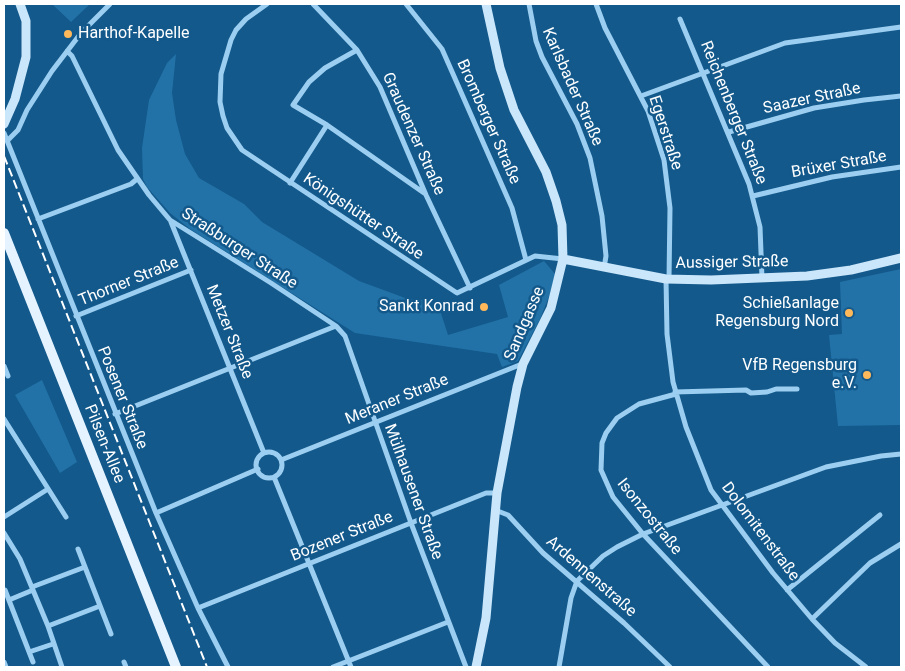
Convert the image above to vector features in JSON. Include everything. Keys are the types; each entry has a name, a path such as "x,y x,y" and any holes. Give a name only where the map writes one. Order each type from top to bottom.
{"main road":[{"name":"Pilsen-Allee","path":"4,232 176,667"}],"street":[{"path":"4,124 20,83 26,57 26,21 20,4"},
{"path":"7,141 18,130 27,110 67,51 110,4"},
{"name":"Königshütter Straße","path":"268,4 246,19 236,30 230,40 221,74 220,102 227,128 242,150 457,293 470,288"},
{"name":"Graudenzer Straße","path":"313,4 357,50 380,87 426,195 470,288"},
{"name":"Bromberger Straße","path":"406,4 442,49 512,208 526,260"},
{"name":"Sandgasse","path":"476,667 490,585 494,509 523,364 551,308 563,259 562,225 556,200 546,172 514,110 500,68 486,4"},
{"name":"Karlsbader Straße","path":"529,4 536,41 542,57 577,124 590,158 601,207 605,249 604,268"},
{"name":"Egerstraße","path":"596,4 604,28 641,96 655,131 667,176 671,220 667,279"},
{"name":"Reichenberger Straße","path":"680,19 729,132 753,196 760,227 762,278"},
{"path":"641,96 785,43 901,27"},
{"path":"357,50 325,68 310,82 293,105 326,125 426,195"},
{"name":"Straßburger Straße","path":"67,51 72,56 118,150 137,179 170,220 336,326"},
{"name":"Saazer Straße","path":"729,132 814,108 901,96"},
{"path":"290,183 326,125"},
{"name":"Posener Straße","path":"4,133 115,414 156,512 198,608 228,667"},
{"name":"Brüxer Straße","path":"753,196 832,177 901,167"},
{"path":"38,219 130,184 137,179"},
{"name":"Metzer Straße","path":"170,220 264,453"},
{"path":"470,288 526,260 541,256 563,259"},
{"name":"Aussiger Straße","path":"563,259 667,279 762,278 832,273 901,258"},
{"name":"Thorner Straße","path":"76,316 191,270"},
{"name":"Dolomitenstraße","path":"667,279 667,334 676,393 691,442 711,490 787,590 812,619 835,643 866,667"},
{"path":"115,414 336,326"},
{"name":"Mülhausener Straße","path":"336,326 348,341 411,523 466,667"},
{"name":"Meraner Straße","path":"281,460 523,364"},
{"path":"4,366 8,376"},
{"name":"Isonzostraße","path":"766,666 643,534 608,489 601,470 602,443 612,424 626,410 676,393 746,390 751,392 767,392 776,389 797,389"},
{"path":"4,418 66,517"},
{"path":"264,453 276,454 281,460 282,468 274,477 262,475 258,469 258,458 264,453"},
{"path":"559,667 571,598 577,582 604,556 643,534 826,467 901,454"},
{"path":"156,512 258,469"},
{"path":"274,477 351,667"},
{"path":"4,516 48,489"},
{"name":"Bozener Straße","path":"198,608 486,493 497,494"},
{"name":"Ardennenstraße","path":"494,509 508,515 543,553 624,622 670,667"},
{"path":"787,590 880,515"},
{"path":"5,536 20,559 48,626 62,667"},
{"path":"812,619 870,563 901,544"},
{"path":"78,549 111,634"},
{"path":"9,600 32,588 85,567"},
{"path":"5,590 33,662"},
{"path":"48,626 100,606"},
{"path":"333,667 448,622"},
{"path":"29,652 53,644"},
{"path":"4,662 6,667"}],"shaded area":[{"path":"52,4 90,4 71,22"},
{"path":"176,54 172,93 176,120 185,154 199,178 244,204 262,222 359,281 408,299 437,301 448,335 508,317 499,285 544,261 555,274 550,294 540,319 518,361 502,367 497,354 355,333 190,229 170,213 147,187 143,179 142,148 149,100 167,63"},
{"name":"VfB Regensburg e.V.","path":"901,269 901,425 838,426 829,335 842,334 840,282"},
{"path":"42,380 77,462 60,473 15,395"}],"railway":[{"path":"4,156 207,667"}],"place":[{"name":"Harthof-Kapelle","path":"68,34"},
{"name":"Sankt Konrad","path":"484,307"},
{"name":"Schießanlage Regensburg Nord","path":"849,313"},
{"name":"VfB Regensburg e.V.","path":"867,375"}]}
